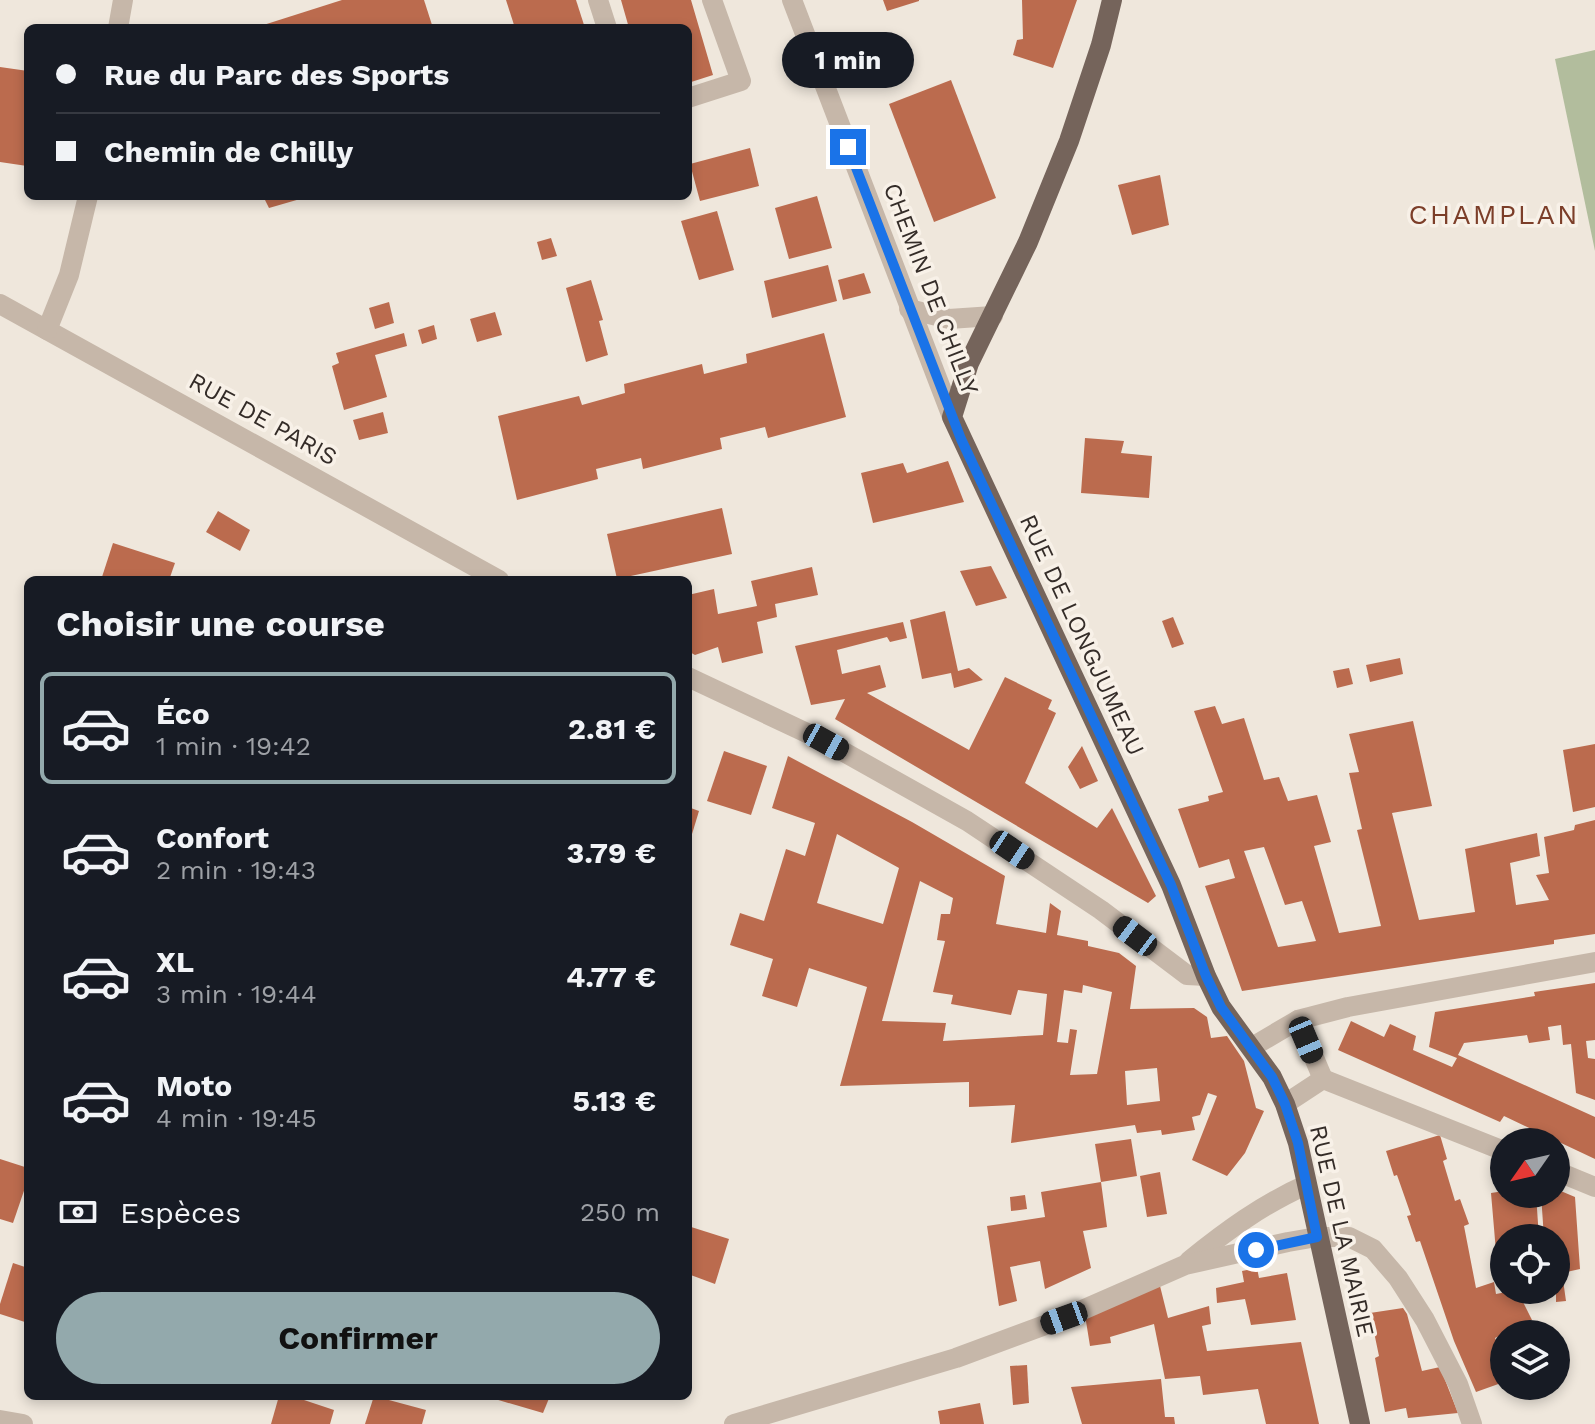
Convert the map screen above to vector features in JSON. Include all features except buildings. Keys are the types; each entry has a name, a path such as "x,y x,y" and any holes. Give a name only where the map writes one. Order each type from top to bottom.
{"main road":[{"path":"952,417 969,363 1028,242 1069,141 1101,45 1112,0"},
{"name":"RUE DE LONGJUMEAU","path":"952,417 1171,885 1206,976"},
{"name":"RUE DE LA MAIRIE","path":"1206,976 1221,1007 1272,1077 1285,1104 1360,1424"}],"street":[{"path":"119,24 123,0"},
{"path":"598,0 606,24"},
{"path":"692,97 741,81 712,0"},
{"name":"CHEMIN DE CHILLY","path":"792,0 952,417"},
{"path":"47,330 69,275 87,200"},
{"name":"RUE DE PARIS","path":"0,304 492,576"},
{"path":"909,309 949,319 993,316"},
{"path":"692,679 826,742 967,821 1101,910 1187,975 1206,976"},
{"path":"1252,1047 1298,1020 1348,1007 1595,962"},
{"path":"1298,1020 1323,1079 1490,1145"},
{"path":"1285,1104 1323,1079"},
{"path":"1570,1177 1595,1187"},
{"path":"1185,1265 1228,1230 1280,1197 1306,1185"},
{"path":"734,1424 956,1358 1064,1318 1185,1265 1317,1237 1349,1237 1373,1249 1398,1278 1425,1320 1451,1371 1472,1424"},
{"path":"0,1420 23,1424"}],"green space":[{"path":"1595,50 1595,251 1555,59"}],"district":[{"name":"CHAMPLAN","path":"1494,214"}],"route":[{"path":"848,147 961,439 1171,885 1206,976 1221,1007 1272,1077 1285,1104 1298,1143 1317,1237 1256,1250"}]}
